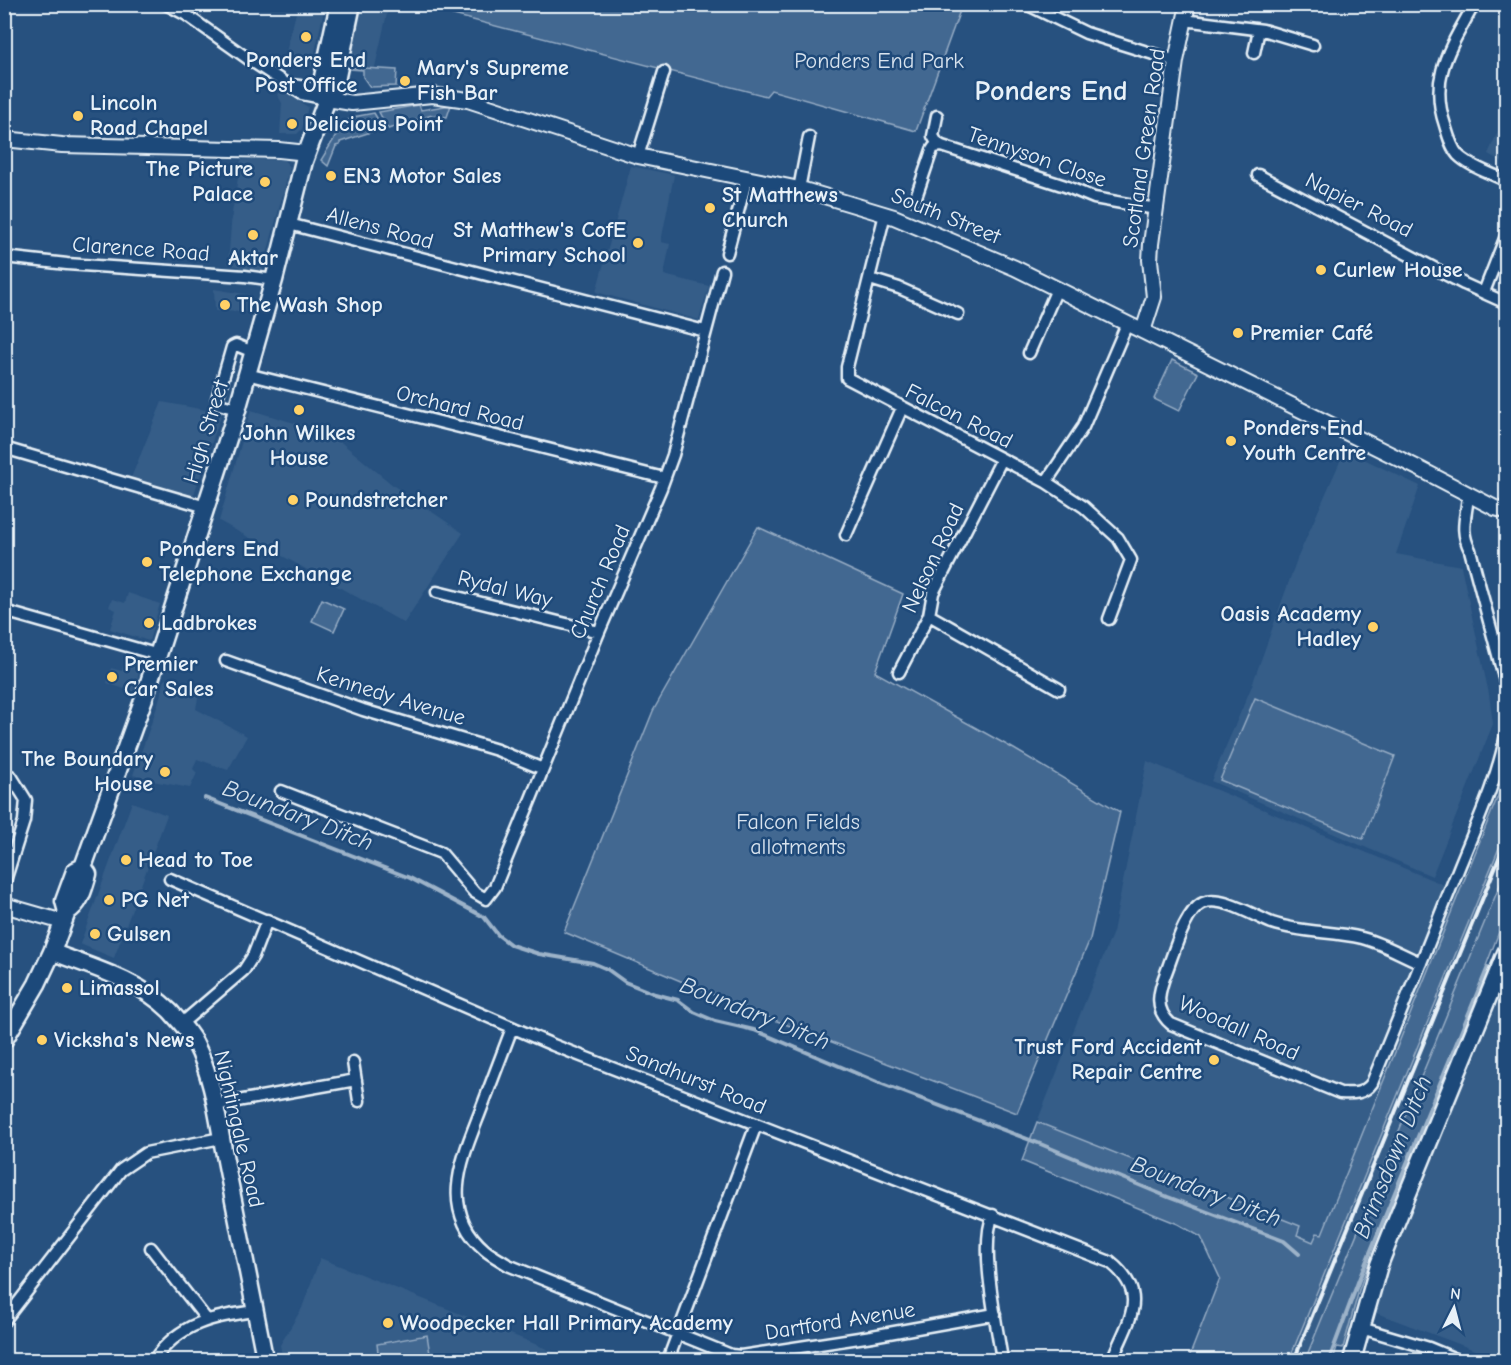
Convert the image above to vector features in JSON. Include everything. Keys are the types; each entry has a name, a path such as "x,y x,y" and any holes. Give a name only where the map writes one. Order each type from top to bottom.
{"main road":[{"name":"High Street","path":"327,99 322,84 339,4"},
{"name":"High Street","path":"65,917 77,905 81,895 88,874 83,867 159,655 237,409 307,153 327,99 335,86 352,4"},
{"path":"4,1040 32,994 52,952 65,917"},
{"name":"Nightingale Road","path":"52,952 91,966 140,989 169,1010 192,1038 202,1059 215,1105 265,1360"},
{"path":"1352,1360 1390,1237 1506,953"}],"street":[{"path":"166,4 307,96 327,99"},
{"path":"1026,4 1086,33 1176,61"},
{"name":"Scotland Green Road","path":"1143,332 1154,297 1150,255 1176,61 1188,4"},
{"path":"1474,4 1443,63 1438,88 1440,104 1449,139 1457,154 1506,181"},
{"path":"1184,20 1259,30 1313,45"},
{"path":"1254,54 1259,30"},
{"path":"638,156 664,72"},
{"name":"South Street","path":"327,99 352,103 402,97 448,96 468,100 638,156 799,189 885,214 978,251 1495,508 1506,511"},
{"name":"Tennyson Close","path":"938,116 933,136 942,146 1065,186 1094,198 1156,209"},
{"path":"799,189 809,137"},
{"path":"4,139 62,145 289,150 307,153"},
{"name":"Tennyson Close","path":"915,200 932,150 934,147 942,146"},
{"name":"Napier Road","path":"1258,175 1427,262 1464,284 1506,303"},
{"path":"727,253 747,178"},
{"name":"Falcon Road","path":"885,214 847,368 847,378 1046,482 1092,514 1118,538 1131,560 1109,619"},
{"name":"Allens Road","path":"289,224 705,331"},
{"path":"1484,292 1506,236"},
{"name":"Clarence Road","path":"4,257 274,280"},
{"name":"Church Road","path":"281,791 441,853 474,892 486,899 495,887 673,455 722,271"},
{"path":"870,279 899,288 950,313"},
{"path":"1035,348 1057,289"},
{"path":"1046,482 1083,427 1127,324"},
{"path":"237,409 219,404 217,399 232,347 236,345 253,352"},
{"name":"Orchard Road","path":"247,374 664,478"},
{"path":"846,535 902,408"},
{"path":"4,448 206,507"},
{"name":"Nelson Road","path":"899,672 929,615 933,593 1002,459"},
{"path":"1468,494 1463,527 1464,538 1470,550 1506,685"},
{"name":"Rydal Way","path":"437,592 599,632"},
{"path":"4,611 159,655"},
{"path":"929,615 1059,689"},
{"name":"Kennedy Avenue","path":"226,661 363,710 480,744 543,769"},
{"name":"Woodall Road","path":"1421,963 1364,939 1306,932 1274,924 1222,902 1204,903 1191,912 1161,984 1158,1003 1164,1018 1171,1024 1340,1093 1353,1094 1368,1089 1421,963 1502,759 1506,735"},
{"path":"4,884 24,821 26,800 11,776"},
{"name":"Sandhurst Road","path":"170,879 512,1028 1110,1262 1124,1273 1130,1282 1134,1298 1132,1310 1112,1360"},
{"path":"4,905 65,917"},
{"path":"181,1024 244,970 253,956 267,920"},
{"name":"Dartford Avenue","path":"512,1028 460,1167 457,1192 458,1206 465,1226 486,1252 508,1265 731,1355 741,1356 872,1336 995,1314"},
{"path":"353,1062 359,1101"},
{"path":"215,1105 356,1080"},
{"path":"668,1360 756,1125"},
{"path":"4,1321 121,1170 146,1153 221,1138"},
{"path":"993,1215 988,1227 987,1242 991,1290 1002,1360"},
{"path":"151,1248 207,1320"},
{"path":"154,1360 178,1334 188,1327 207,1320 255,1311"},
{"path":"1361,1328 1429,1348 1458,1360"}],"shaded area":[{"path":"298,5 325,5 312,66 284,60"},
{"path":"360,5 389,5 375,67 347,66"},
{"path":"280,90 308,107 302,129 297,134 280,134 282,103 278,96"},
{"path":"1506,113 1506,164 1488,154"},
{"path":"283,159 290,167 262,273 228,264 232,213 241,160"},
{"name":"St Matthew's CofE Primary School","path":"631,166 674,175 661,242 670,244 664,275 709,286 699,320 596,292"},
{"path":"214,289 251,295 247,312 215,311"},
{"path":"162,402 222,413 193,497 131,478"},
{"path":"251,410 331,434 394,486 463,533 404,623 219,521"},
{"name":"Oasis Academy Hadley","path":"1345,450 1420,486 1396,554 1461,566 1489,694 1493,724 1432,876 1211,781 1251,688 1297,559"},
{"path":"128,593 160,604 149,641 110,629 116,610 109,607 112,599 125,603"},
{"path":"127,655 143,660 133,692 107,683 111,668 122,671"},
{"path":"165,679 199,692 196,709 247,736 228,770 197,759 193,769 197,773 190,788 133,775"},
{"path":"1147,761 1461,892 1322,1235 1313,1242 1297,1235 1300,1227 1037,1122 1113,932"},
{"path":"132,802 167,815 114,958 80,944"},
{"path":"1506,831 1506,870 1305,1360 1289,1360"},
{"path":"1506,983 1506,1360 1501,1360 1371,1311 1396,1245"},
{"name":"Woodpecker Hall Primary Academy","path":"320,1258 573,1360 283,1360 280,1345 302,1308"}],"green space":[{"name":"Ponders End Park","path":"415,5 962,5 916,131 771,90 766,96"},
{"path":"348,67 397,70 396,86 370,87 363,77 363,70"},
{"path":"419,105 421,110 451,105 447,117 432,115 388,129 379,112"},
{"path":"374,113 383,128 340,142 328,166 321,160 339,131 334,129 353,117"},
{"path":"1172,360 1198,373 1179,411 1154,399"},
{"name":"Falcon Fields allotments","path":"758,527 903,594 875,672 1014,749 1120,812 1090,939 1017,1113 764,1016 564,932 653,711"},
{"path":"322,599 344,609 334,631 312,621"},
{"path":"1255,698 1395,756 1363,839 1220,780"},
{"path":"1506,776 1506,831 1289,1360 1188,1360 1220,1278 1201,1237 1178,1224 1022,1161 1037,1122 1300,1226 1297,1235 1313,1242 1317,1233 1322,1234"},
{"path":"1506,870 1506,919 1504,919 1486,966 1491,968 1368,1265 1343,1348 1337,1347 1333,1360 1305,1360"},
{"path":"427,1335 431,1360 379,1360 377,1344"}],"waterway":[{"name":"Boundary Ditch","path":"205,798 410,878 484,917 498,935 511,945 539,954 593,963 607,969 625,982 678,1000 694,1012 715,1021 754,1030 877,1082 1284,1241 1299,1254"},
{"name":"Brimsdown Ditch","path":"1329,1360 1360,1277 1488,967"}],"railway":[{"path":"1294,1360 1506,841"}],"place":[{"name":"Ponders End Post Office","path":"306,37"},
{"name":"Mary's Supreme Fish Bar","path":"405,81"},
{"name":"Lincoln Road Chapel","path":"78,116"},
{"name":"Delicious Point","path":"292,124"},
{"name":"EN3 Motor Sales","path":"331,176"},
{"name":"The Picture Palace","path":"265,182"},
{"name":"St Matthews Church","path":"710,208"},
{"name":"Aktar","path":"253,235"},
{"name":"St Matthew's CofE Primary School","path":"638,243"},
{"name":"Curlew House","path":"1321,270"},
{"name":"The Wash Shop","path":"225,305"},
{"name":"Premier Café","path":"1238,333"},
{"name":"John Wilkes House","path":"299,410"},
{"name":"Ponders End Youth Centre","path":"1231,441"},
{"name":"Poundstretcher","path":"293,500"},
{"name":"Ponders End Telephone Exchange","path":"147,562"},
{"name":"Ladbrokes","path":"149,623"},
{"name":"Oasis Academy Hadley","path":"1373,627"},
{"name":"Premier Car Sales","path":"112,677"},
{"name":"The Boundary House","path":"165,772"},
{"name":"Head to Toe","path":"126,860"},
{"name":"PG Net","path":"109,900"},
{"name":"Gulsen","path":"95,934"},
{"name":"Limassol","path":"67,988"},
{"name":"Vicksha's News","path":"42,1040"},
{"name":"Trust Ford Accident Repair Centre","path":"1214,1060"},
{"name":"Woodpecker Hall Primary Academy","path":"388,1323"}],"district":[{"name":"Ponders End","path":"1051,91"}]}
